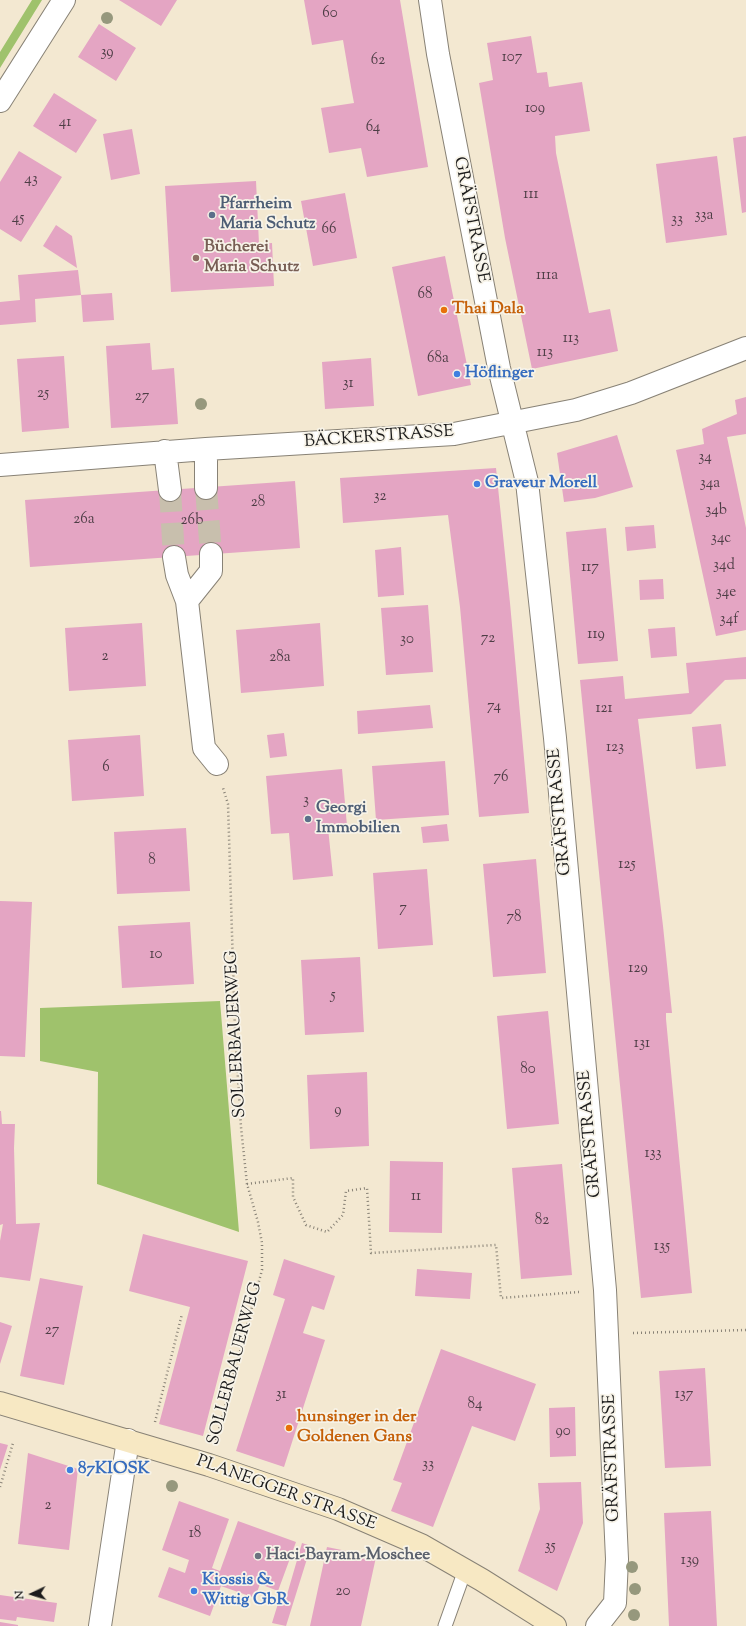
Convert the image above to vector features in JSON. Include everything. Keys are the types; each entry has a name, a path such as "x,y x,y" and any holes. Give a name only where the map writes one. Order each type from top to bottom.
{"main road":[{"name":"PLANEGGER STRASSE","path":"0,1403 209,1465 338,1509 421,1545 465,1570 555,1626"}],"street":[{"path":"0,102 64,0"},
{"name":"GRÄFSTRASSE","path":"430,0 438,54 499,368 527,482 551,707 608,1334 617,1559 616,1603 597,1626"},
{"name":"BÄCKERSTRASSE","path":"0,464 165,451 454,434 576,410 631,393 746,348"},
{"path":"206,449 206,488"},
{"path":"165,451 170,490"},
{"path":"187,601 211,571 211,554"},
{"path":"174,557 177,574 187,601 204,748 217,764"},
{"path":"100,1626 128,1440"}],"lane":[{"path":"445,1626 465,1570"}],"path":[{"name":"SOLLERBAUERWEG","path":"209,1465 262,1270 262,1243 258,1222 247,1184 241,1127 235,1031 228,804 217,764"},
{"path":"247,1184 293,1178 293,1197 306,1226 327,1232 344,1215 346,1191 367,1188 371,1253 496,1245 501,1298 605,1290"},
{"path":"153,1430 182,1314"},
{"path":"608,1334 746,1330"},
{"path":"0,1487 13,1443"}],"green space":[{"path":"32,0 42,0 0,68 0,52"},
{"path":"220,1001 239,1232 97,1184 98,1072 40,1061 40,1008"}],"building":[{"path":"119,0 177,0 161,26"},
{"path":"304,0 400,0 428,167 367,177 361,148 329,153 321,108 354,103 343,40 312,45"},
{"path":"99,24 136,48 116,81 78,57"},
{"path":"531,36 537,73 547,72 549,87 582,82 590,131 555,136 556,153 589,313 610,309 618,351 532,369 505,238 479,83 493,80 487,43"},
{"path":"54,93 97,120 76,153 33,126"},
{"path":"132,129 140,174 111,180 103,134"},
{"path":"746,136 746,212 742,213 733,138"},
{"path":"19,151 62,177 21,242 0,229 0,182"},
{"path":"717,156 727,235 666,243 656,164"},
{"name":"Pfarrheim Maria Schutz","path":"256,181 259,244 272,243 274,286 171,292 165,186"},
{"path":"345,193 357,258 313,266 301,201"},
{"path":"56,225 72,236 77,268 43,246"},
{"path":"445,256 471,385 418,396 392,267"},
{"path":"78,270 81,295 35,299 36,322 0,325 0,302 20,300 18,275"},
{"path":"112,293 114,320 83,322 81,295"},
{"path":"150,343 152,370 174,368 178,424 111,428 106,346"},
{"path":"64,356 69,428 22,432 17,359"},
{"path":"371,358 374,406 325,409 322,362"},
{"path":"746,397 746,434 727,437 746,528 746,630 716,636 676,450 704,444 702,429 737,414 735,400"},
{"path":"617,435 633,487 595,498 564,502 557,453"},
{"path":"496,468 529,813 479,817 460,607 448,515 343,523 340,478"},
{"path":"295,481 300,548 30,567 25,500"},
{"path":"654,525 656,548 627,551 625,527"},
{"path":"606,528 618,661 578,664 566,532"},
{"path":"401,547 404,595 378,597 375,550"},
{"path":"663,579 664,599 640,600 639,580"},
{"path":"428,605 433,672 386,675 381,608"},
{"path":"142,623 146,686 69,691 65,628"},
{"path":"320,623 324,686 241,693 236,630"},
{"path":"675,627 677,656 651,658 648,629"},
{"path":"746,657 746,679 725,680 691,714 638,719 672,1013 666,1013 666,1019 692,1293 641,1298 580,680 623,676 625,699 689,693 686,663"},
{"path":"430,705 433,728 358,734 357,711"},
{"path":"721,724 726,766 696,769 692,727"},
{"path":"284,733 287,756 270,758 267,735"},
{"path":"140,735 144,796 72,801 68,740"},
{"path":"445,761 449,815 376,820 372,766"},
{"path":"342,769 347,826 328,828 333,876 293,880 289,833 271,834 266,776"},
{"path":"447,824 449,841 423,843 421,827"},
{"path":"186,828 190,891 117,894 114,832"},
{"path":"536,859 546,973 493,977 483,864"},
{"path":"427,869 433,945 378,949 373,873"},
{"path":"0,901 32,902 25,1057 0,1056"},
{"path":"190,922 194,984 122,988 118,926"},
{"path":"360,957 364,1032 305,1035 301,960"},
{"path":"548,1011 559,1124 507,1129 497,1016"},
{"path":"367,1072 369,1146 310,1149 307,1075"},
{"path":"0,1111 2,1124 15,1124 14,1148 16,1224 40,1223 30,1281 0,1277 0,1241 3,1224 0,1225"},
{"path":"390,1161 443,1162 442,1233 389,1232"},
{"path":"562,1164 572,1275 521,1279 512,1168"},
{"path":"143,1234 248,1261 203,1436 159,1424 190,1307 129,1291"},
{"path":"284,1259 335,1276 324,1310 312,1306 303,1333 325,1340 284,1467 236,1451 285,1299 273,1295"},
{"path":"417,1269 472,1273 470,1299 415,1296"},
{"path":"40,1278 83,1286 64,1385 20,1376"},
{"path":"0,1322 12,1326 0,1364"},
{"path":"441,1349 536,1384 515,1441 472,1426 433,1527 391,1511 402,1483 393,1480"},
{"path":"705,1368 711,1466 665,1468 659,1371"},
{"path":"575,1407 576,1456 550,1457 549,1408"},
{"path":"0,1443 8,1445 0,1470"},
{"path":"28,1453 78,1469 69,1550 18,1544"},
{"path":"581,1482 583,1523 557,1591 518,1571 540,1509 538,1483"},
{"path":"179,1501 229,1519 212,1568 220,1571 238,1521 296,1542 278,1591 260,1584 255,1598 221,1586 210,1616 158,1597 169,1567 185,1573 189,1560 162,1550"},
{"path":"711,1511 717,1626 669,1626 664,1513"},
{"path":"302,1543 311,1546 286,1626 272,1623 280,1597 286,1598"},
{"path":"327,1547 376,1557 361,1626 310,1626"},
{"path":"0,1595 57,1603 54,1622 17,1617 16,1621 0,1619"},
{"path":"0,1622 18,1625 18,1626 0,1626"}],"tunnel":[{"path":"206,488 211,554"},
{"path":"170,490 174,557"}],"place":[{"name":"Pfarrheim Maria Schutz","path":"212,215"},
{"name":"Bücherei Maria Schutz","path":"196,258"},
{"name":"Thai Dala","path":"444,310"},
{"name":"Höflinger","path":"457,374"},
{"name":"Graveur Morell","path":"477,484"},
{"name":"Georgi Immobilien","path":"308,819"},
{"name":"hunsinger in der Goldenen Gans","path":"289,1428"},
{"name":"87KIOSK","path":"70,1470"},
{"name":"Haci-Bayram-Moschee","path":"258,1556"},
{"name":"Kiossis & Wittig GbR","path":"194,1591"}]}
